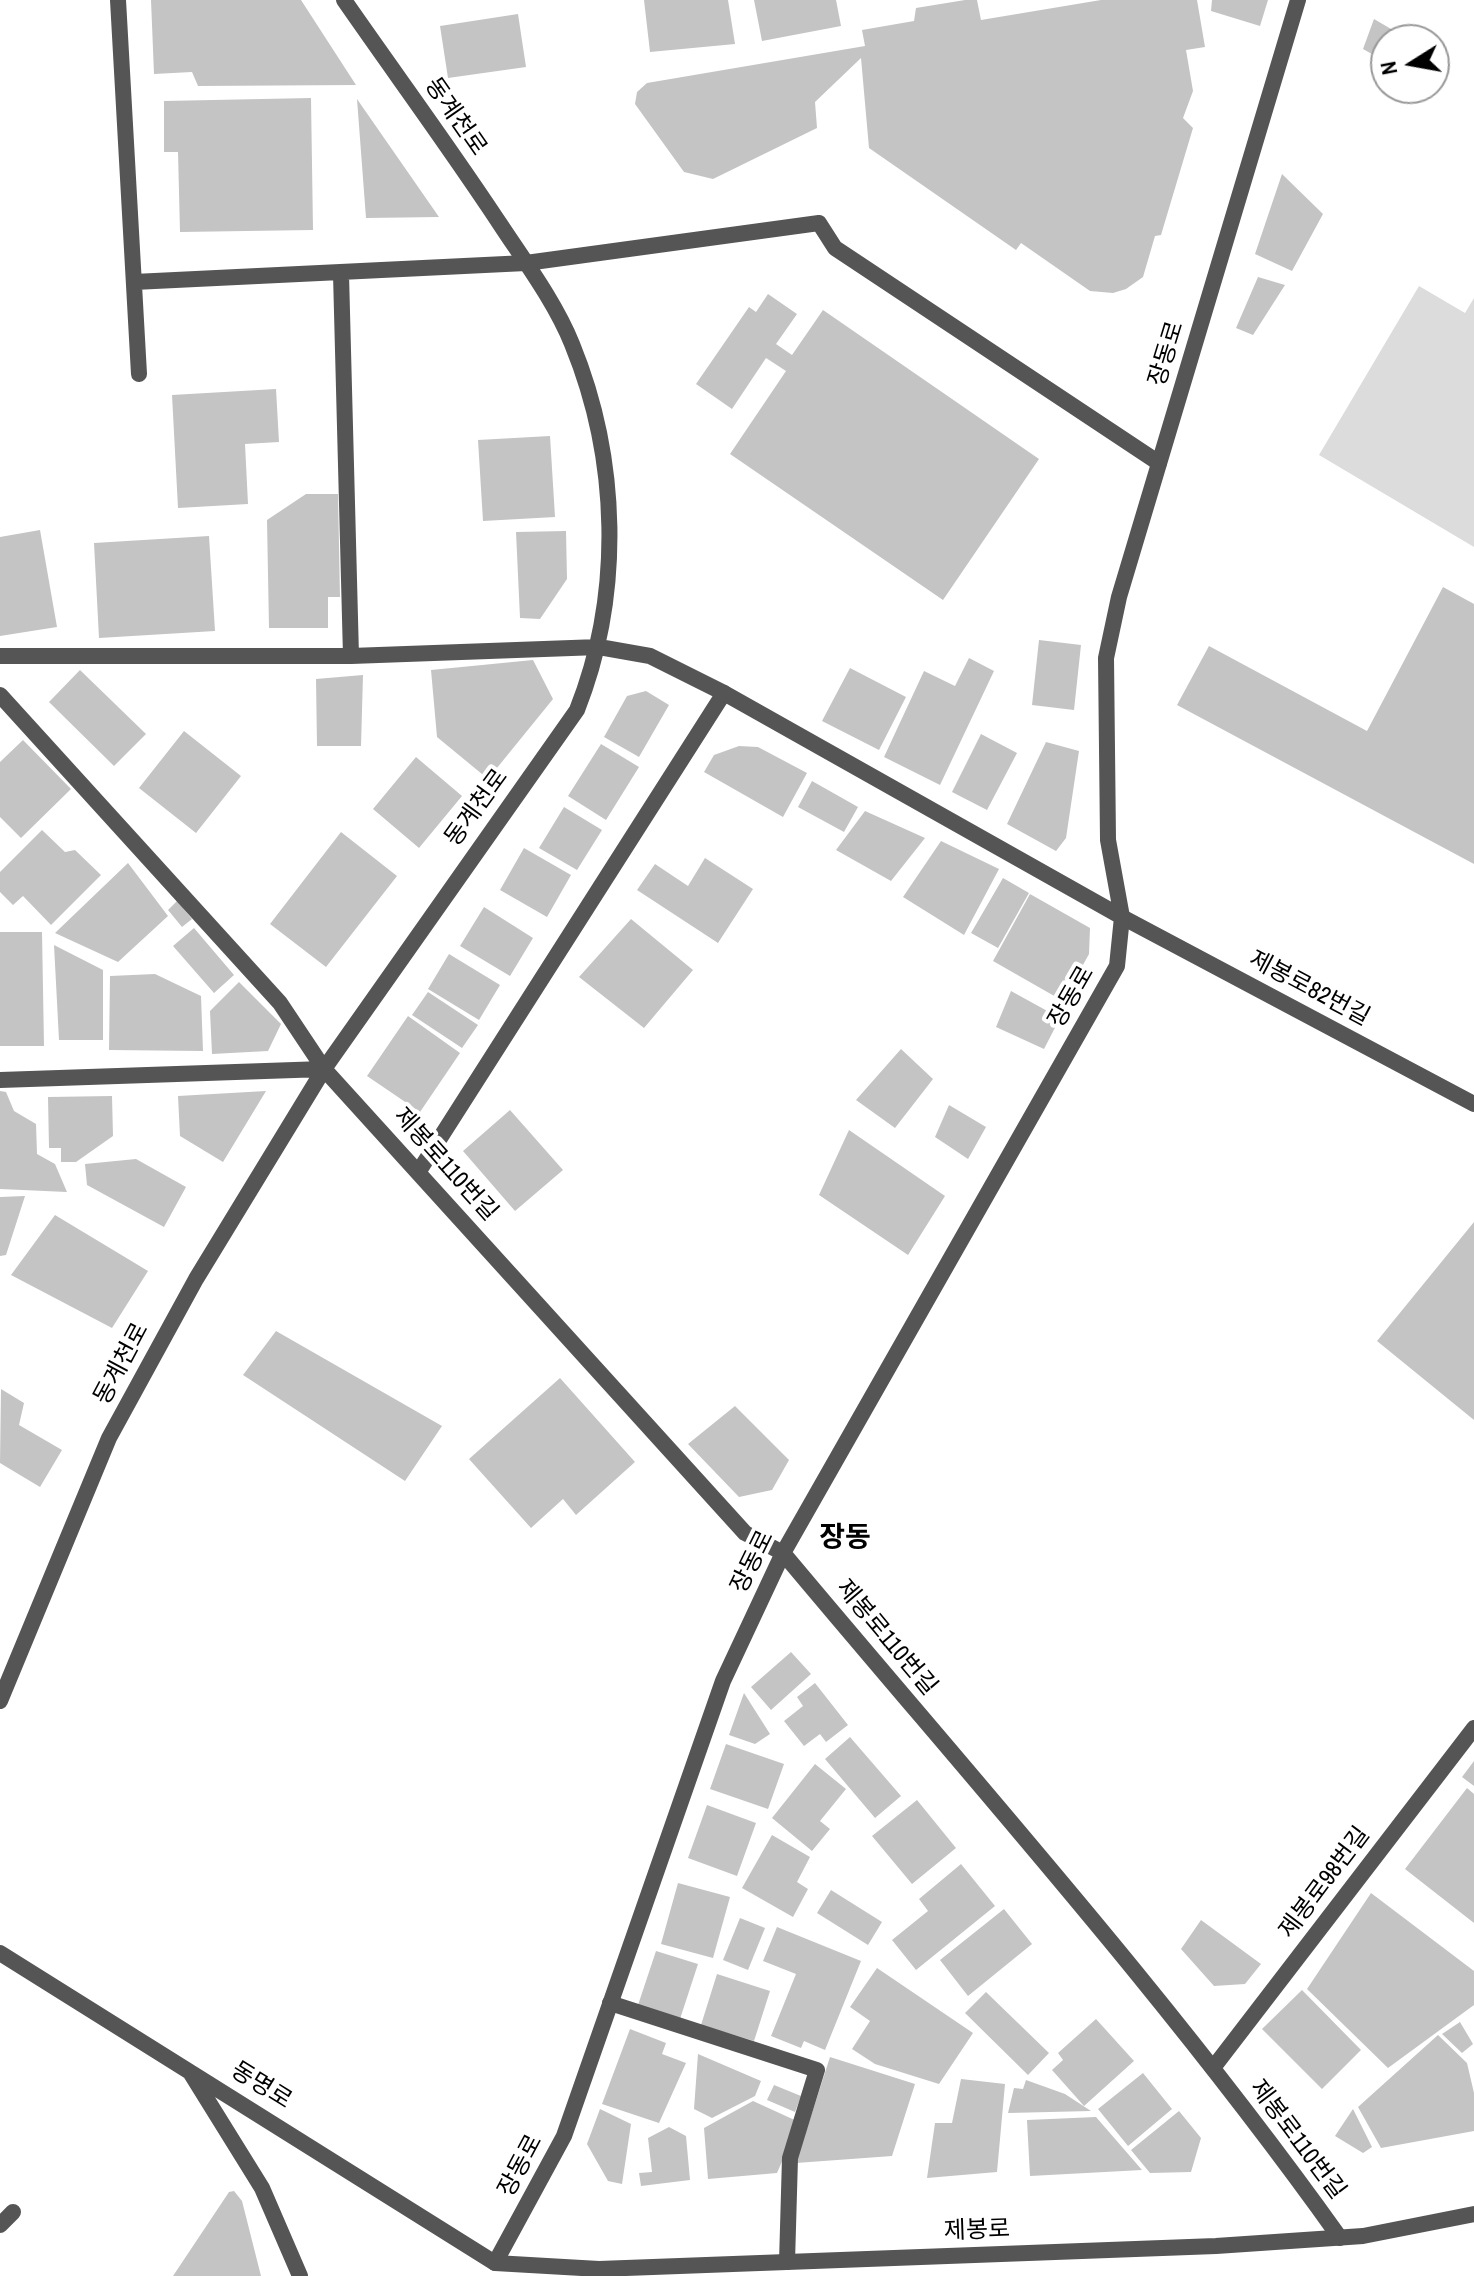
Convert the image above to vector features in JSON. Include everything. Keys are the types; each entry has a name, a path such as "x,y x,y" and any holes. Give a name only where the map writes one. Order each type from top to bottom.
{"street":[{"path":"118,0 139,374"},
{"name":"동계천로","path":"0,1701 109,1438 138,1381 324,1069 577,710 599,647 609,582 607,483 592,399 571,340 526,263 344,0"},
{"name":"장동로","path":"491,2270 564,2136 723,1681 783,1553 1117,966 1122,917 1108,840 1106,658 1119,597 1298,0"},
{"path":"134,282 526,263 819,223 835,248 1159,463"},
{"path":"341,274 351,656"},
{"path":"0,656 351,656 599,647 650,656 724,693 1122,917"},
{"path":"419,1171 724,693"},
{"path":"0,695 280,1003 324,1069"},
{"name":"제봉로82번길","path":"1122,917 1474,1104"},
{"path":"0,1080 324,1069"},
{"name":"제봉로110번길","path":"324,1069 745,1533 783,1553 1103,1930 1213,2068 1340,2238"},
{"name":"제봉로98번길","path":"1213,2068 1474,1728"},
{"name":"동명로","path":"0,1953 187,2068 491,2270"},
{"path":"610,2003 817,2070 790,2158 787,2262"},
{"path":"187,2068 262,2188 300,2276"},
{"path":"0,2225 13,2212"},
{"name":"제봉로","path":"491,2270 787,2262 1340,2238 1474,2214"}],"shaded area":[{"path":"1419,286 1465,313 1474,298 1474,547 1319,455"}],"building":[{"path":"151,0 301,0 356,85 198,86 192,72 154,74"},
{"path":"644,0 728,0 735,44 650,52"},
{"path":"754,0 836,0 841,26 762,41"},
{"path":"977,0 981,20 1101,0 1197,0 1205,47 1186,50 1193,91 1183,118 1193,128 1161,235 1155,236 1143,277 1126,289 1113,293 1090,291 1021,243 1016,250 869,148 861,58 815,102 817,128 713,179 684,172 635,104 637,92 647,83 865,46 862,30 914,21 916,8"},
{"path":"1212,0 1268,0 1260,26 1211,11"},
{"path":"518,14 526,67 448,78 440,26"},
{"path":"1370,30 1370,53 1363,49"},
{"path":"311,98 313,230 180,232 178,152 164,152 164,101"},
{"path":"357,99 439,217 366,218"},
{"path":"1282,174 1323,214 1292,271 1255,254"},
{"path":"1258,277 1285,285 1253,335 1236,328"},
{"path":"768,294 797,314 776,344 792,355 823,310 1039,459 943,600 730,454 786,371 766,358 732,409 696,384 749,307 756,312"},
{"path":"276,389 279,442 245,444 248,504 178,508 172,395"},
{"path":"550,436 555,517 483,521 478,440"},
{"path":"306,494 338,494 340,597 328,597 328,628 269,628 267,520"},
{"path":"40,530 57,627 0,636 0,537"},
{"path":"566,531 567,579 540,619 520,618 516,532"},
{"path":"209,536 215,631 99,638 94,543"},
{"path":"1443,587 1474,604 1474,864 1177,705 1209,646 1367,731"},
{"path":"1039,640 1081,645 1074,710 1032,705"},
{"path":"969,658 994,671 940,785 884,757 924,671 955,686"},
{"path":"533,660 553,699 488,779 437,737 431,670"},
{"path":"850,668 906,697 879,750 822,721"},
{"path":"80,670 146,734 114,766 49,702"},
{"path":"363,675 361,746 317,746 316,679"},
{"path":"646,691 669,705 639,757 604,737 627,696"},
{"path":"184,731 241,776 196,833 139,788"},
{"path":"981,734 1017,753 987,810 952,792"},
{"path":"23,740 71,789 21,838 0,817 0,762"},
{"path":"1046,742 1079,751 1066,838 1056,851 1007,824"},
{"path":"601,744 639,767 606,820 568,796"},
{"path":"739,746 758,747 807,773 783,817 704,772 714,755"},
{"path":"416,757 462,796 419,848 373,809"},
{"path":"812,781 858,807 844,832 798,807"},
{"path":"564,807 602,830 577,870 539,848"},
{"path":"865,811 925,838 891,881 836,850"},
{"path":"42,830 65,852 75,850 101,875 51,925 23,896 13,905 0,892 0,872"},
{"path":"341,832 397,876 326,967 270,924"},
{"path":"941,841 999,869 964,935 903,897"},
{"path":"524,848 571,875 547,917 500,890"},
{"path":"705,858 753,889 718,943 637,890 655,864 688,886"},
{"path":"128,863 168,916 118,962 55,933"},
{"path":"1003,878 1029,893 998,948 971,933"},
{"path":"1030,894 1090,928 1089,954 1063,1001 993,961"},
{"path":"177,901 192,919 182,927 168,910"},
{"path":"484,907 533,938 510,976 460,946"},
{"path":"631,919 693,970 644,1028 579,977"},
{"path":"194,928 234,975 214,993 173,946"},
{"path":"0,932 42,932 44,1046 0,1046"},
{"path":"54,945 103,970 103,1040 59,1040"},
{"path":"449,954 500,985 479,1020 428,989"},
{"path":"155,974 201,996 203,1051 109,1050 110,976"},
{"path":"239,982 281,1024 268,1051 212,1054 210,1011"},
{"path":"1011,991 1060,1018 1044,1049 996,1027"},
{"path":"428,992 478,1025 462,1048 412,1015"},
{"path":"408,1016 460,1053 420,1112 367,1076"},
{"path":"901,1049 933,1079 895,1128 856,1100"},
{"path":"0,1091 6,1092 14,1111 36,1124 37,1154 55,1164 67,1192 0,1189"},
{"path":"266,1091 223,1162 180,1136 178,1096"},
{"path":"112,1096 113,1136 76,1162 61,1162 61,1148 49,1148 48,1097"},
{"path":"949,1105 986,1127 968,1159 935,1137"},
{"path":"510,1110 563,1170 515,1211 463,1151"},
{"path":"849,1130 945,1196 908,1255 819,1195"},
{"path":"136,1159 186,1187 164,1227 87,1185 85,1164"},
{"path":"25,1196 6,1255 0,1256 0,1197"},
{"path":"55,1215 148,1271 112,1328 11,1275"},
{"path":"1474,1222 1474,1420 1377,1341"},
{"path":"276,1331 442,1426 405,1481 243,1375"},
{"path":"560,1378 635,1462 576,1515 563,1499 531,1528 469,1459"},
{"path":"1,1389 24,1403 19,1425 62,1450 40,1487 0,1463"},
{"path":"735,1406 789,1460 772,1490 739,1497 688,1444"},
{"path":"791,1652 811,1674 771,1710 751,1687"},
{"path":"815,1683 848,1725 826,1742 820,1734 804,1746 784,1721 803,1706 797,1697"},
{"path":"744,1693 770,1734 755,1744 729,1735"},
{"path":"850,1737 901,1796 875,1818 825,1759"},
{"path":"726,1744 784,1764 768,1809 710,1789"},
{"path":"1474,1761 1474,1786 1462,1777"},
{"path":"815,1764 846,1789 820,1821 830,1829 812,1851 772,1818"},
{"path":"1467,1788 1474,1794 1474,1923 1405,1869"},
{"path":"917,1800 956,1848 912,1884 872,1836"},
{"path":"707,1805 756,1823 737,1876 688,1858"},
{"path":"772,1835 810,1857 797,1882 808,1889 793,1917 742,1888"},
{"path":"961,1864 995,1906 916,1970 892,1940 928,1911 919,1899"},
{"path":"678,1883 730,1897 713,1958 661,1944"},
{"path":"831,1890 882,1922 868,1945 817,1913"},
{"path":"1371,1893 1474,1971 1474,2005 1388,2068 1307,1989"},
{"path":"1004,1909 1032,1944 968,1996 940,1960"},
{"path":"740,1918 765,1928 748,1970 723,1960"},
{"path":"1201,1920 1261,1964 1245,1984 1214,1986 1181,1949"},
{"path":"777,1927 861,1961 825,2050 804,2041 801,2048 771,2036 796,1974 763,1961"},
{"path":"656,1951 698,1964 680,2019 638,2005"},
{"path":"877,1968 973,2033 939,2084 875,2064 852,2049 870,2021 850,2007"},
{"path":"717,1974 770,1991 754,2041 701,2025"},
{"path":"1302,1990 1361,2050 1322,2089 1262,2029"},
{"path":"986,1992 1049,2053 1028,2075 965,2013"},
{"path":"1096,2019 1134,2061 1084,2106 1052,2070 1063,2060 1058,2053"},
{"path":"1460,2022 1473,2044 1462,2053 1442,2034"},
{"path":"630,2029 666,2043 662,2054 686,2063 659,2123 602,2104"},
{"path":"1438,2035 1467,2063 1474,2093 1474,2131 1381,2148 1358,2107"},
{"path":"698,2054 761,2081 755,2096 712,2118 694,2109"},
{"path":"830,2057 915,2084 892,2156 796,2163"},
{"path":"1143,2073 1172,2109 1128,2146 1098,2109"},
{"path":"961,2079 1005,2084 997,2172 927,2178 935,2123 952,2123"},
{"path":"1026,2080 1065,2094 1091,2111 1008,2113 1014,2088 1023,2089"},
{"path":"774,2085 801,2096 795,2112 767,2100"},
{"path":"753,2101 799,2122 777,2173 708,2179 704,2128"},
{"path":"600,2109 631,2124 622,2184 608,2181 587,2144"},
{"path":"1353,2109 1372,2147 1363,2153 1335,2136"},
{"path":"1179,2111 1201,2138 1191,2172 1150,2173 1131,2150"},
{"path":"1096,2117 1142,2170 1030,2176 1027,2120"},
{"path":"669,2127 686,2136 690,2180 641,2186 639,2173 652,2172 648,2138"},
{"path":"234,2191 242,2201 261,2276 173,2276 229,2192"}],"district":[{"name":"장동","path":"845,1538"}]}
